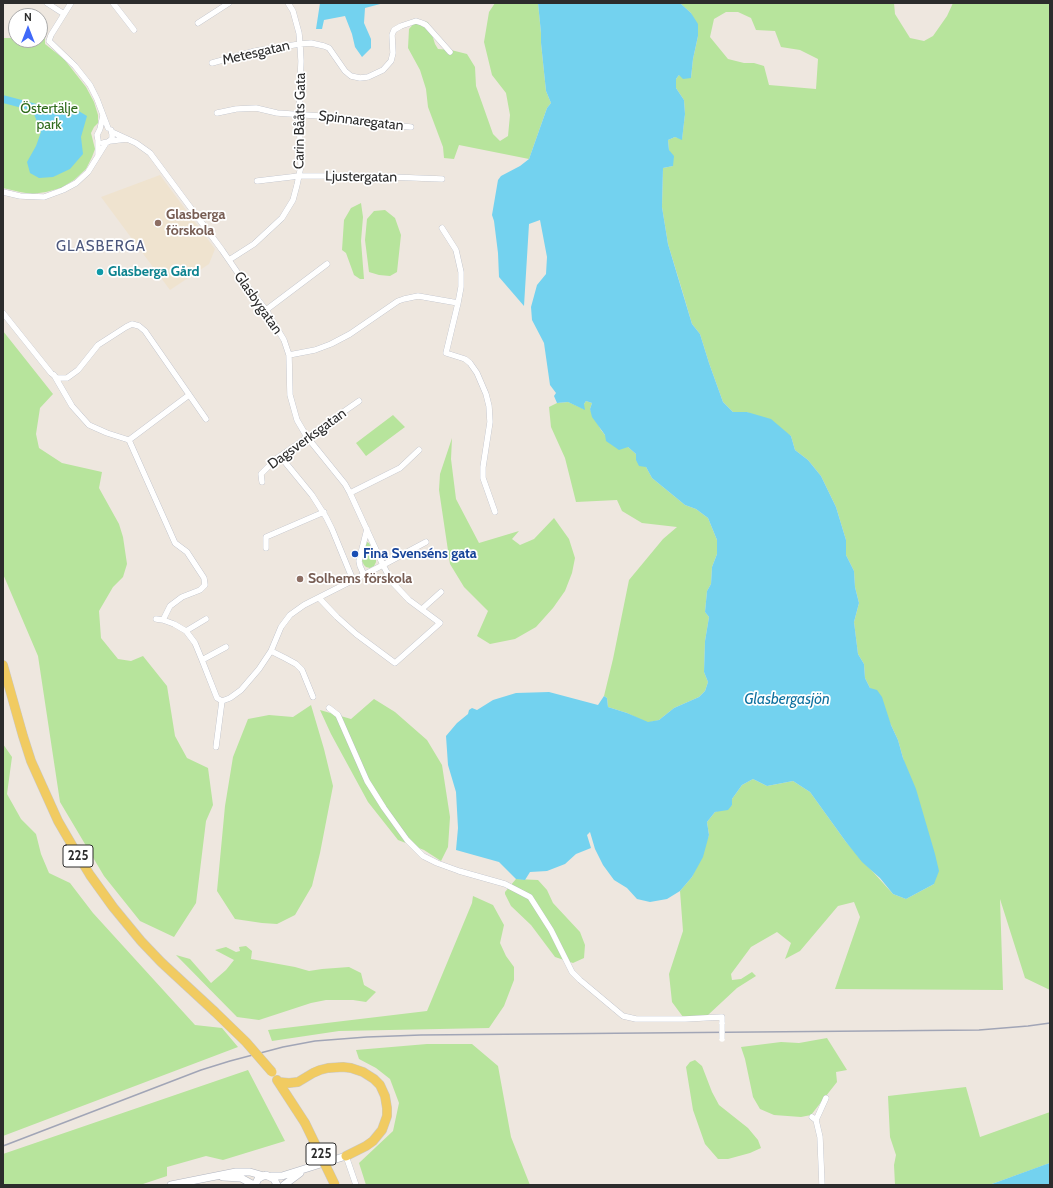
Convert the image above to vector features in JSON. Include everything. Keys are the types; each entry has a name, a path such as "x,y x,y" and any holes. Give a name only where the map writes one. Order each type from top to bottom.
{"main road":[{"name":"225","path":"3,665 22,736 32,761 58,821 90,875 113,907 141,941 161,962 246,1042 272,1072 305,1123 335,1185"},
{"path":"279,1082 298,1082 320,1070 343,1067 363,1072 380,1085 385,1096 387,1108 382,1130 378,1136 369,1143 346,1156"},
{"path":"291,1100 292,1093 298,1082"}],"street":[{"path":"47,3 64,14"},
{"path":"3,192 20,196 44,197 63,190 76,183 88,172 112,136 90,85 75,66 49,41 71,3"},
{"path":"112,3 134,30"},
{"path":"198,24 229,3"},
{"name":"Carin Bååts Gata","path":"229,260 254,244 282,218 293,200 299,176 301,166 299,115 301,61 300,44 293,11 288,3"},
{"name":"Metesgatan","path":"212,63 255,51 300,44 316,44 326,46 332,51 347,73 353,77 360,78 373,76 386,68 391,61 393,32 398,27 414,22 425,24 450,52"},
{"name":"Spinnaregatan","path":"217,113 236,109 256,108 277,113 320,116 341,121 411,127"},
{"path":"98,156 97,132 100,129 103,115"},
{"path":"100,129 104,127 110,130"},
{"name":"Glasbygatan","path":"110,130 136,143 150,153 266,310 284,340 289,355 290,395 297,420 307,437 350,493 388,575 410,600 440,623 395,663 337,618 319,598"},
{"path":"98,140 108,142 128,139"},
{"name":"Ljustergatan","path":"257,181 299,176 364,176 442,179"},
{"path":"442,228 453,244 459,260 461,278 458,303 446,353 465,359 470,363 477,373 486,394 489,406 490,422 483,475 484,483 495,512"},
{"path":"266,310 327,264"},
{"path":"289,355 315,350 330,344 350,334 398,301 404,299 418,296 458,303"},
{"path":"3,313 54,375 72,406 89,425 107,433 130,440 175,543 187,552 204,578 205,584 200,590 182,598 170,606 163,620"},
{"path":"54,375 57,378 67,378 78,370 98,345 132,324 139,326 145,331 206,419"},
{"path":"130,440 189,395"},
{"name":"Dagsverksgatan","path":"262,482 261,474 269,465 359,401"},
{"path":"350,493 400,468 418,450"},
{"path":"280,456 324,512 353,580"},
{"path":"266,548 266,537 324,512"},
{"path":"364,575 359,561 367,529"},
{"path":"222,701 230,698 240,690 259,669 271,651 281,627 290,614 304,605 426,542"},
{"path":"422,609 441,592"},
{"path":"156,619 174,624 186,631 194,643 202,660 217,698 222,701"},
{"path":"186,631 206,619"},
{"path":"202,660 226,647"},
{"path":"271,651 296,664 302,670 313,697"},
{"path":"216,747 222,701"},
{"path":"329,708 338,715 368,781 384,808 407,840 424,856 436,863 505,884 530,897 551,930 572,972 623,1016 636,1019 722,1017 722,1043"},
{"path":"822,1185 820,1137 814,1118 826,1098"},
{"path":"209,1178 240,1178 254,1185 258,1179 267,1176 282,1176 346,1156 356,1185"},
{"path":"284,1185 298,1174 312,1167"},
{"path":"171,1185 209,1178 224,1173 250,1172 274,1179 277,1185"}],"shaded area":[{"name":"Glasberga förskola","path":"160,175 215,249 209,264 170,290 101,197"}],"green space":[{"path":"495,3 538,3 546,91 551,103 547,108 529,159 459,145 454,159 444,158 443,147 428,107 426,89 420,70 408,48 409,29 417,20 428,22 438,49 451,50 467,54 475,67 476,86 493,134 500,141 508,136 510,115 506,93 492,75 484,42 489,12"},
{"path":"680,3 894,3 895,14 910,38 924,41 933,36 947,16 953,3 1050,3 1050,990 1025,978 1000,899 1003,990 835,989 860,917 854,902 838,906 800,951 785,959 791,943 777,932 751,947 731,974 732,980 741,979 752,972 756,976 737,988 708,1015 698,1018 683,1017 672,1002 669,974 683,931 680,891 692,877 709,835 707,822 715,812 732,805 732,799 742,785 753,779 767,786 793,781 810,792 846,842 893,894 906,899 934,884 898,740 865,678 864,664 858,654 854,622 859,603 855,587 854,571 846,555 846,540 836,507 821,476 808,460 795,450 791,436 747,412 733,412 723,402 700,334 692,324 668,244 662,207 663,168 673,166 668,140 675,137 682,139 685,114 684,100 676,88 676,79 679,75 691,78 698,36 691,13","holes":["726,12 738,12 751,18 756,30 775,31 781,47 800,50 818,59 816,89 769,85 764,66 728,59 710,37 714,19"]},
{"name":"Östertälje park","path":"3,38 8,38 8,48 48,48 48,46 64,59 86,87 94,102 98,115 98,123 91,133 95,149 92,157 86,169 74,180 61,188 32,194 3,188"},
{"path":"361,203 363,217 361,241 364,279 360,279 354,275 346,253 342,250 344,220 351,208"},
{"path":"385,210 395,218 401,235 397,272 390,276 369,272 365,240 367,219 374,211"},
{"path":"3,331 53,394 40,408 36,434 39,448 62,463 102,472 99,488 119,524 123,537 127,564 123,577 113,587 99,611 101,638 118,659 131,661 143,656 167,686 175,736 187,758 208,768 213,805 206,821 196,903 174,937 140,921 104,876 60,802 38,656 3,574"},
{"path":"586,401 592,403 590,409 605,435 628,447 636,454 652,478 685,505 696,509 708,518 717,540 717,554 712,567 711,584 707,591 705,612 709,617 705,641 704,672 708,682 705,691 699,697 674,708 659,720 647,723 627,713 608,707 607,698 604,696 629,580 663,539 677,527 642,523 622,511 617,500 576,502 565,458 551,427 549,407 557,403 568,402 584,409 584,404"},
{"path":"393,415 405,427 366,456 356,443"},
{"path":"452,438 451,459 456,499 479,543 519,531 512,539 520,545 534,539 554,518 569,539 575,558 572,573 565,591 553,608 536,627 515,639 490,644 477,636 488,611 464,587 450,564 439,490 440,474"},
{"path":"367,542 369,543 376,558 374,566 370,568 366,567 362,561"},
{"path":"374,699 395,712 427,740 442,765 450,817 448,847 441,861 424,850 398,840 368,802 331,734 320,710 351,719"},
{"path":"311,705 333,786 312,886 295,915 277,924 235,919 217,891 225,806 233,757 248,719 269,715 293,717"},
{"path":"3,744 12,757 7,794 21,819 36,834 41,854 49,873 70,883 93,913 195,1025 222,1028 238,1047 3,1136"},
{"path":"516,879 538,880 547,890 553,903 580,932 585,945 584,958 573,963 555,957 531,925 511,906 505,892"},
{"path":"473,896 493,905 504,925 500,943 506,956 514,967 514,980 504,1006 489,1028 339,1031 272,1041 268,1030 427,1011 472,903"},
{"path":"246,946 252,951 251,959 309,971 349,967 361,973 364,985 376,992 366,1002 353,1000 326,1000 311,1003 259,1020 237,1017 176,955 190,959 211,983 226,970 234,960 215,950 226,947 236,952 240,951 239,947"},
{"path":"827,1038 847,1070 836,1072 837,1082 811,1115 801,1117 774,1115 760,1109 753,1097 741,1047 781,1042 799,1043"},
{"path":"427,1044 472,1044 498,1066 511,1137 530,1185 366,1185 359,1163 393,1131 399,1103 390,1079 376,1068 359,1059 356,1050"},
{"path":"695,1060 702,1066 712,1092 719,1105 748,1128 758,1140 761,1148 750,1153 728,1159 718,1159 705,1144 693,1110 686,1067 690,1062"},
{"path":"248,1070 285,1141 223,1160 206,1156 167,1167 167,1176 140,1185 3,1185 3,1154"},
{"path":"966,1087 980,1137 1050,1112 1050,1163 989,1185 895,1185 894,1165 896,1155 890,1137 888,1096"}],"water":[{"path":"320,3 384,3 365,8 364,23 371,39 371,48 362,57 355,47 345,16 324,20 322,29 316,29"},
{"name":"Glasbergasjön","path":"538,3 680,3 691,13 698,24 698,36 691,78 683,79 679,75 676,79 676,88 684,100 685,114 682,140 675,137 668,140 669,150 674,156 673,166 663,168 662,207 668,244 692,324 700,334 723,402 733,412 747,412 771,419 791,436 795,450 808,460 821,476 836,507 846,540 846,555 854,571 855,587 859,603 854,622 858,654 864,664 865,678 870,688 877,690 882,697 903,758 916,789 939,871 934,884 906,899 893,894 880,878 862,862 810,792 793,781 767,786 753,779 742,785 732,799 732,805 728,810 715,812 707,822 709,835 703,857 692,877 680,891 667,899 650,902 637,899 627,888 614,880 603,865 595,849 590,832 587,835 591,848 576,854 565,864 547,871 530,872 525,880 516,879 499,862 456,850 458,828 456,792 448,765 446,736 472,708 477,710 493,700 516,693 549,692 598,705 604,696 607,698 608,707 648,722 659,720 674,708 699,697 705,691 708,682 704,672 705,641 709,617 705,612 707,591 711,584 712,567 717,554 717,540 708,518 696,509 685,505 652,478 646,467 639,466 636,460 636,454 628,447 619,450 606,441 605,435 592,417 590,409 592,403 586,401 584,404 585,410 568,402 557,403 554,396 556,393 550,385 544,343 532,320 531,307 537,285 546,274 547,257 540,220 529,224 524,306 499,277 498,253 492,215 498,180 501,176 520,166 529,159 547,108 551,103 546,91"},
{"path":"3,95 48,107 72,107 87,116 81,137 83,154 70,169 53,177 39,178 30,173 27,162 36,146 41,132 34,114 26,109 3,103"},
{"path":"1050,1163 1050,1185 989,1185 1044,1165"}],"railway":[{"path":"3,1146 201,1070 283,1047 315,1041 421,1035 979,1030 1050,1023"}],"place":[{"name":"Glasberga förskola","path":"158,223"},
{"name":"Glasberga Gård","path":"100,272"},
{"name":"Fina Svenséns gata","path":"355,554"},
{"name":"Solhems förskola","path":"300,579"}],"district":[{"name":"GLASBERGA","path":"101,247"}]}
